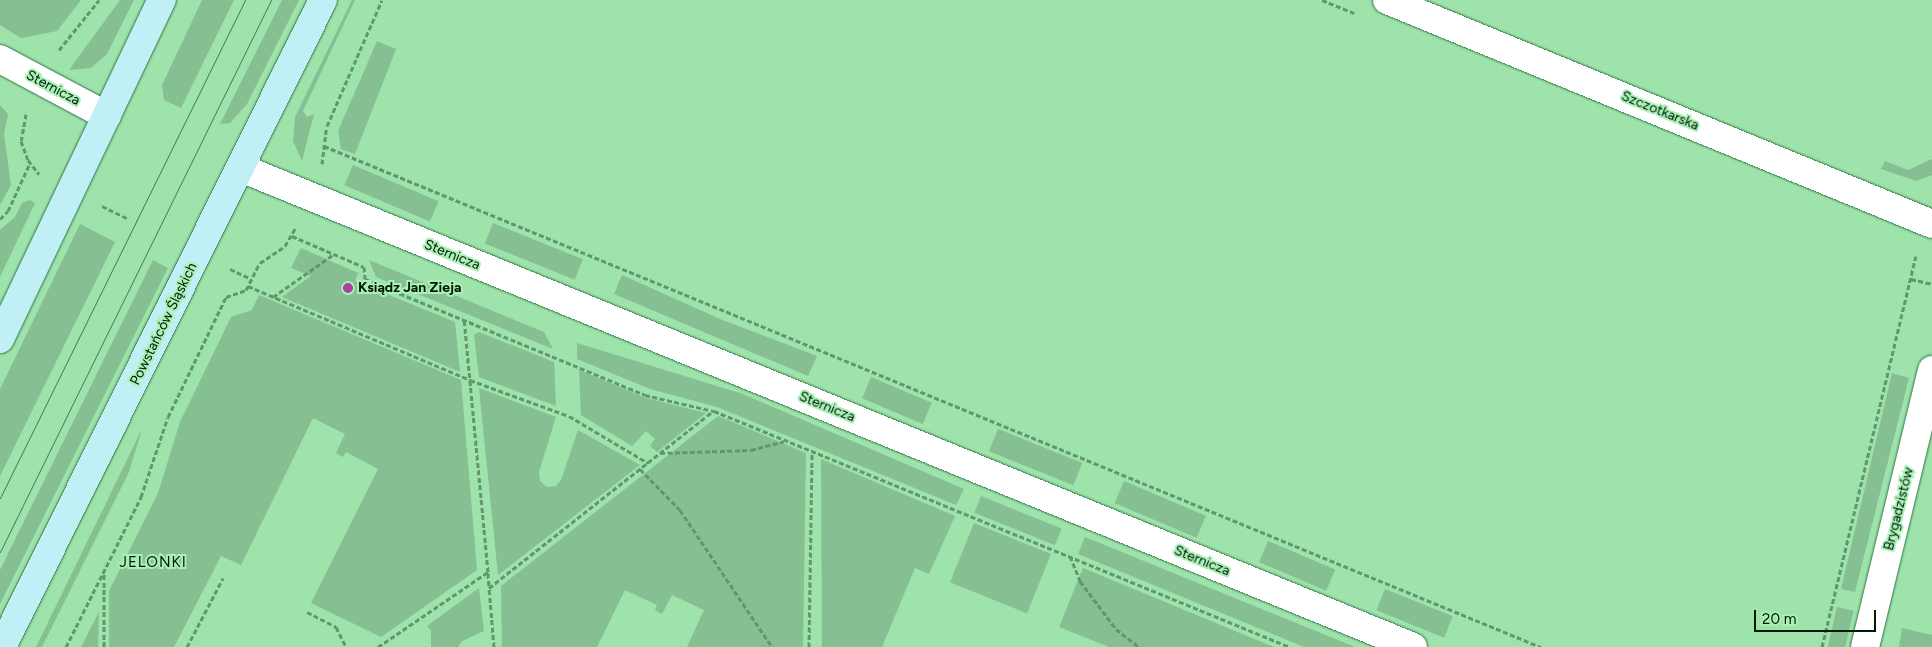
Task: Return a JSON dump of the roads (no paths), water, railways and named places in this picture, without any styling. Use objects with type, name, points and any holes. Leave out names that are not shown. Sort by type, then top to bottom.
[{"type":"main road","points":[[0,339],[162,0]]},
{"type":"main road","name":"Powstańców Śląskich","points":[[2,647],[323,0]]},
{"type":"street","name":"Szczotkarska","points":[[1387,0],[1932,224]]},
{"type":"street","name":"Sternicza","points":[[0,59],[106,116]]},
{"type":"street","name":"Sternicza","points":[[241,168],[1413,647]]},
{"type":"street","name":"Brygadzistów","points":[[1865,647],[1932,370]]},
{"type":"tram line","points":[[0,498],[245,0]]},
{"type":"tram line","points":[[0,552],[271,0]]},
{"type":"place","name":"Ksiądz Jan Zieja","points":[[348,288]]},
{"type":"district","name":"JELONKI","points":[[153,563]]}]
